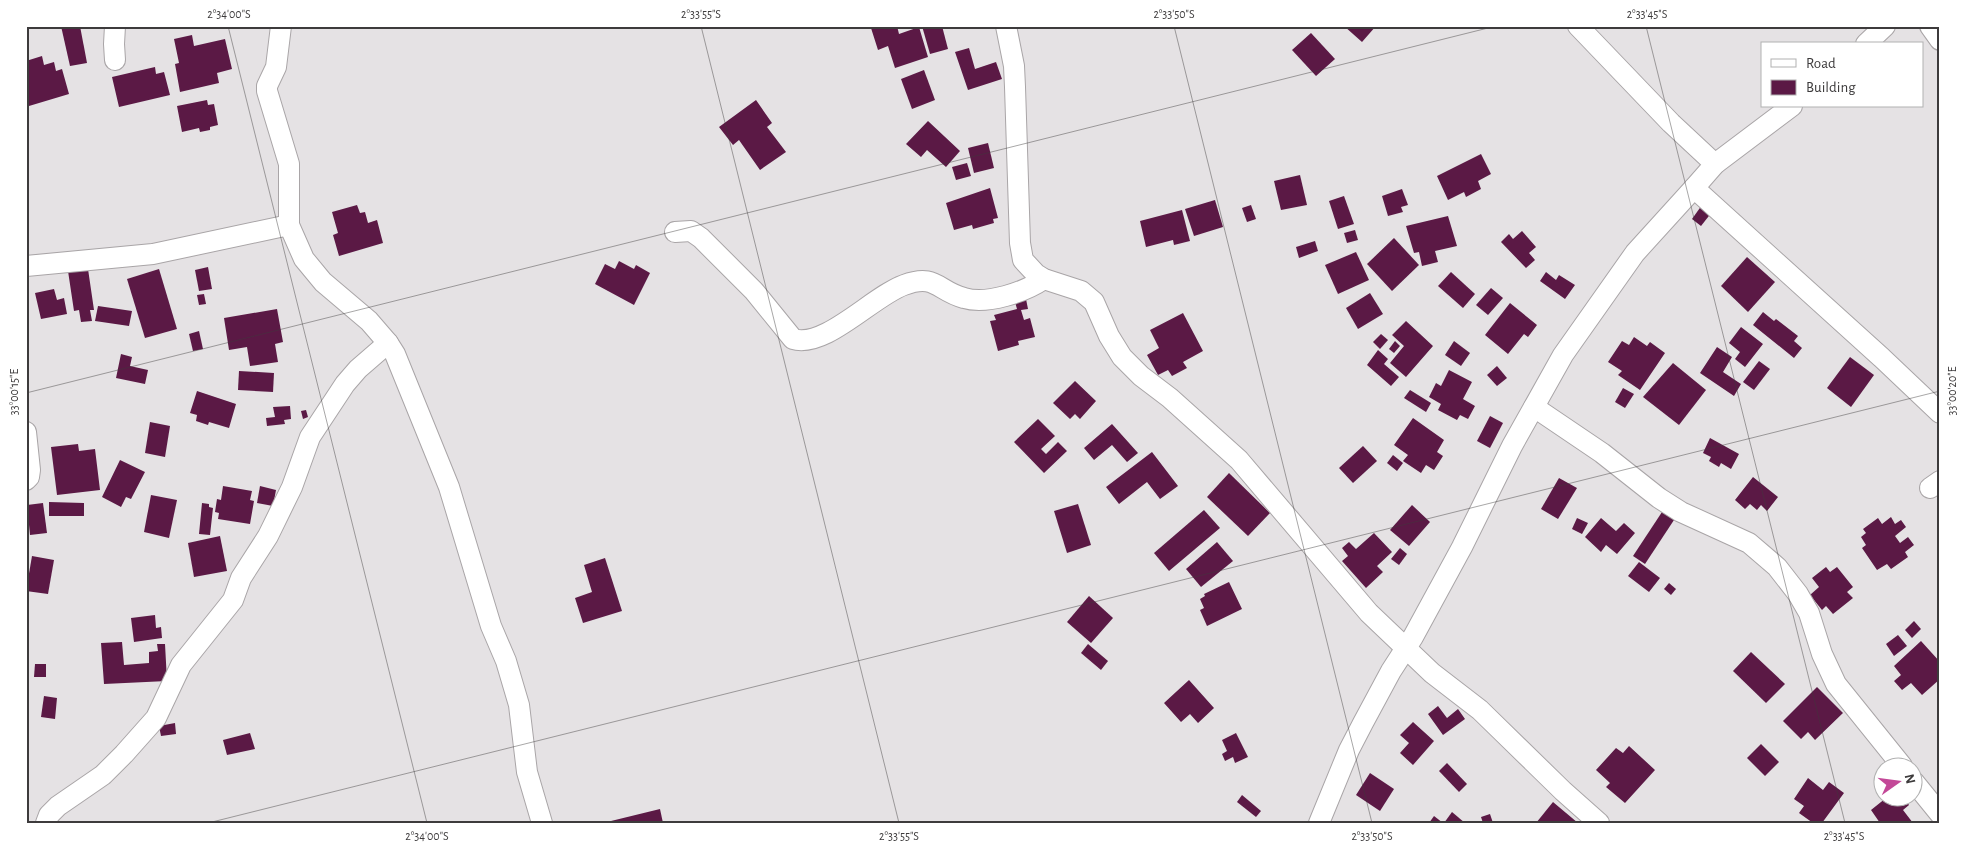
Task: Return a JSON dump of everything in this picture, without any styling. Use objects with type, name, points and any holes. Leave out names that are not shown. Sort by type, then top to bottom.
[{"type":"street","points":[[115,60],[116,26]]},
{"type":"street","points":[[281,26],[276,67],[267,86],[267,91],[289,164],[289,225],[304,259],[313,272],[369,321],[395,354],[437,455],[461,524],[491,626],[506,661],[518,705],[527,772],[542,823]]},
{"type":"street","points":[[1006,26],[1016,87],[1020,243],[1023,260],[1029,268],[1044,279],[1081,291],[1090,298],[1098,308],[1109,336],[1122,357],[1141,376],[1239,460],[1368,613],[1432,673],[1480,710],[1563,791],[1599,823]]},
{"type":"street","points":[[1578,26],[1671,123],[1715,164]]},
{"type":"street","points":[[1868,42],[1885,26]]},
{"type":"street","points":[[1930,26],[1940,40]]},
{"type":"street","points":[[1319,823],[1349,750],[1391,671],[1462,547],[1512,446],[1563,355],[1635,253],[1715,164],[1789,108]]},
{"type":"street","points":[[1694,188],[1940,413]]},
{"type":"street","points":[[26,266],[153,254],[289,225]]},
{"type":"street","points":[[675,232],[691,231],[701,238],[749,286],[793,339],[800,341],[832,331],[902,285],[925,280],[935,282],[962,298],[972,300],[991,299],[1023,290],[1044,279]]},
{"type":"street","points":[[46,823],[49,815],[58,806],[103,775],[156,718],[181,665],[233,600],[241,578],[268,536],[292,487],[310,437],[345,384],[358,369],[388,343]]},
{"type":"street","points":[[1534,407],[1602,453],[1659,498],[1681,512],[1749,543],[1776,567],[1798,594],[1809,613],[1822,654],[1836,684],[1894,756]]},
{"type":"street","points":[[26,432],[30,470],[29,477],[26,480]]},
{"type":"street","points":[[1924,794],[1940,814]]},
{"type":"building","points":[[61,26],[80,26],[87,63],[70,66]]},
{"type":"building","points":[[876,26],[897,26],[899,34],[919,27],[928,57],[895,68],[888,46],[878,50],[871,28]]},
{"type":"building","points":[[922,26],[942,26],[948,49],[930,54]]},
{"type":"building","points":[[1344,26],[1376,26],[1362,42]]},
{"type":"building","points":[[1311,33],[1335,59],[1316,76],[1292,50]]},
{"type":"building","points":[[192,35],[194,46],[225,39],[232,69],[217,73],[219,83],[180,92],[175,64],[179,63],[174,39]]},
{"type":"building","points":[[969,48],[975,69],[996,62],[1002,79],[968,90],[955,52]]},
{"type":"building","points":[[42,56],[44,65],[54,62],[56,71],[62,69],[69,94],[29,106],[26,98],[26,61]]},
{"type":"building","points":[[155,67],[156,74],[164,72],[170,95],[119,107],[112,77]]},
{"type":"building","points":[[924,70],[935,100],[912,109],[901,79]]},
{"type":"building","points":[[207,100],[208,105],[214,104],[218,125],[210,127],[210,130],[200,132],[199,128],[182,132],[177,106]]},
{"type":"building","points":[[756,100],[772,123],[767,127],[786,152],[760,170],[739,140],[733,145],[719,127]]},
{"type":"building","points":[[928,121],[960,151],[946,167],[927,150],[921,157],[906,144]]},
{"type":"building","points":[[988,143],[994,168],[974,173],[968,148]]},
{"type":"building","points":[[1481,154],[1491,174],[1478,181],[1481,189],[1466,197],[1464,192],[1448,200],[1437,176]]},
{"type":"building","points":[[967,163],[971,176],[956,180],[952,167]]},
{"type":"building","points":[[1300,175],[1307,205],[1281,210],[1274,181]]},
{"type":"building","points":[[990,188],[998,218],[993,219],[994,223],[973,229],[972,225],[954,230],[946,203]]},
{"type":"building","points":[[1402,189],[1408,205],[1401,207],[1403,212],[1388,216],[1382,196]]},
{"type":"building","points":[[1344,196],[1354,224],[1338,229],[1329,201]]},
{"type":"building","points":[[1215,200],[1223,227],[1194,236],[1185,209]]},
{"type":"building","points":[[357,205],[360,213],[365,212],[368,223],[377,220],[383,243],[339,256],[333,235],[338,233],[332,212]]},
{"type":"building","points":[[1251,205],[1256,219],[1247,222],[1242,208]]},
{"type":"building","points":[[1702,205],[1712,212],[1701,226],[1692,219]]},
{"type":"building","points":[[1182,210],[1190,241],[1174,245],[1173,240],[1146,247],[1140,221]]},
{"type":"building","points":[[1448,216],[1457,246],[1435,251],[1438,262],[1422,266],[1419,252],[1414,253],[1406,226]]},
{"type":"building","points":[[1355,230],[1358,240],[1347,243],[1344,233]]},
{"type":"building","points":[[1522,231],[1536,247],[1529,253],[1535,260],[1526,268],[1501,242],[1509,234],[1513,239]]},
{"type":"building","points":[[1394,238],[1419,265],[1392,291],[1367,264]]},
{"type":"building","points":[[1315,241],[1318,251],[1299,258],[1296,247]]},
{"type":"building","points":[[1356,252],[1369,280],[1338,294],[1325,265]]},
{"type":"building","points":[[1747,257],[1775,282],[1748,312],[1721,286]]},
{"type":"building","points":[[619,261],[634,269],[636,265],[650,273],[634,305],[595,284],[605,264],[615,269]]},
{"type":"building","points":[[208,267],[212,289],[199,291],[195,270]]},
{"type":"building","points":[[88,269],[94,310],[90,310],[92,321],[81,322],[79,310],[74,311],[68,271]]},
{"type":"building","points":[[159,269],[177,329],[145,338],[127,279]]},
{"type":"building","points":[[1451,272],[1475,294],[1463,308],[1438,286]]},
{"type":"building","points":[[1546,272],[1556,280],[1559,275],[1575,285],[1565,299],[1540,281]]},
{"type":"building","points":[[1491,288],[1503,298],[1488,315],[1476,305]]},
{"type":"building","points":[[54,289],[57,300],[64,298],[67,314],[41,319],[35,293]]},
{"type":"building","points":[[1370,293],[1383,314],[1358,329],[1346,308]]},
{"type":"building","points":[[204,294],[206,304],[199,305],[197,295]]},
{"type":"building","points":[[1026,299],[1028,309],[1021,310],[1024,320],[1030,318],[1035,337],[1018,341],[1019,345],[998,351],[990,321],[996,320],[994,315],[1017,309],[1015,302]]},
{"type":"building","points":[[1510,303],[1537,325],[1528,337],[1524,334],[1508,354],[1485,335]]},
{"type":"building","points":[[98,306],[132,311],[129,326],[95,321]]},
{"type":"building","points":[[277,309],[283,342],[275,344],[278,362],[250,366],[247,347],[229,350],[224,318]]},
{"type":"building","points":[[1763,312],[1774,321],[1776,319],[1798,336],[1794,341],[1802,348],[1794,358],[1753,325]]},
{"type":"building","points":[[1183,313],[1203,351],[1183,362],[1187,368],[1172,376],[1168,370],[1158,375],[1147,355],[1159,348],[1150,330]]},
{"type":"building","points":[[1406,321],[1433,346],[1406,377],[1390,363],[1404,346],[1392,335]]},
{"type":"building","points":[[1741,327],[1763,344],[1745,367],[1735,359],[1740,352],[1729,343]]},
{"type":"building","points":[[199,331],[203,349],[193,351],[189,334]]},
{"type":"building","points":[[1381,334],[1388,340],[1380,349],[1373,342]]},
{"type":"building","points":[[1634,337],[1647,346],[1650,342],[1665,353],[1640,390],[1618,375],[1622,371],[1608,362],[1622,341],[1629,345]]},
{"type":"building","points":[[1395,341],[1400,346],[1394,353],[1389,349]]},
{"type":"building","points":[[1454,341],[1470,353],[1461,366],[1445,355]]},
{"type":"building","points":[[1717,347],[1732,357],[1723,372],[1741,384],[1734,396],[1700,373]]},
{"type":"building","points":[[1378,350],[1388,359],[1384,364],[1399,377],[1391,386],[1367,365]]},
{"type":"building","points":[[121,354],[132,357],[130,366],[148,370],[145,384],[116,378]]},
{"type":"building","points":[[1850,357],[1874,375],[1851,407],[1827,388]]},
{"type":"building","points":[[1759,361],[1770,369],[1754,390],[1743,382]]},
{"type":"building","points":[[1673,363],[1706,390],[1679,425],[1643,397]]},
{"type":"building","points":[[1497,366],[1507,378],[1497,386],[1487,375]]},
{"type":"building","points":[[1449,370],[1472,382],[1463,399],[1475,406],[1468,419],[1460,415],[1457,420],[1438,410],[1441,404],[1429,397],[1436,383],[1441,386]]},
{"type":"building","points":[[239,371],[274,373],[273,392],[238,390]]},
{"type":"building","points":[[1075,381],[1096,401],[1080,419],[1075,414],[1070,419],[1053,403]]},
{"type":"building","points":[[1623,388],[1634,394],[1625,408],[1615,402]]},
{"type":"building","points":[[1410,390],[1431,403],[1426,412],[1404,398]]},
{"type":"building","points":[[197,391],[236,404],[229,428],[209,422],[208,425],[196,421],[197,415],[190,413]]},
{"type":"building","points":[[290,406],[291,419],[284,420],[285,424],[267,426],[266,418],[275,417],[273,407]]},
{"type":"building","points":[[306,410],[308,417],[303,419],[301,411]]},
{"type":"building","points":[[1490,416],[1503,423],[1490,448],[1477,441]]},
{"type":"building","points":[[1413,418],[1444,440],[1437,452],[1443,456],[1434,470],[1426,465],[1421,473],[1403,461],[1408,455],[1394,445]]},
{"type":"building","points":[[1038,419],[1055,436],[1041,449],[1046,454],[1058,442],[1067,451],[1044,473],[1014,442]]},
{"type":"building","points":[[150,422],[170,426],[165,457],[145,453]]},
{"type":"building","points":[[1112,424],[1138,453],[1127,462],[1112,445],[1094,460],[1084,448]]},
{"type":"building","points":[[1710,438],[1739,454],[1731,469],[1721,463],[1719,467],[1709,461],[1711,457],[1703,453]]},
{"type":"building","points":[[78,444],[79,451],[95,449],[100,490],[57,495],[51,447]]},
{"type":"building","points":[[1363,446],[1377,461],[1353,483],[1339,468]]},
{"type":"building","points":[[1152,452],[1178,486],[1160,499],[1147,482],[1119,504],[1106,487]]},
{"type":"building","points":[[1393,455],[1403,463],[1397,471],[1387,463]]},
{"type":"building","points":[[120,460],[145,472],[131,499],[126,497],[121,507],[102,497]]},
{"type":"building","points":[[1229,473],[1270,513],[1248,536],[1207,497]]},
{"type":"building","points":[[1753,477],[1778,497],[1767,511],[1761,505],[1757,510],[1750,504],[1745,509],[1735,500]]},
{"type":"building","points":[[1559,478],[1577,488],[1558,519],[1541,509]]},
{"type":"building","points":[[223,486],[252,491],[250,500],[254,501],[250,524],[218,519],[219,513],[215,512],[217,499],[221,500]]},
{"type":"building","points":[[260,486],[276,490],[273,506],[257,503]]},
{"type":"building","points":[[151,495],[177,500],[169,538],[144,532]]},
{"type":"building","points":[[49,502],[84,503],[84,516],[49,516]]},
{"type":"building","points":[[43,503],[47,533],[30,535],[27,505]]},
{"type":"building","points":[[202,503],[209,504],[209,507],[213,508],[210,535],[199,534]]},
{"type":"building","points":[[1078,504],[1091,545],[1067,553],[1054,511]]},
{"type":"building","points":[[1412,505],[1430,522],[1409,546],[1390,530]]},
{"type":"building","points":[[1204,510],[1220,528],[1169,571],[1154,553]]},
{"type":"building","points":[[1662,512],[1674,520],[1645,564],[1633,556]]},
{"type":"building","points":[[1891,517],[1895,524],[1901,520],[1906,527],[1895,536],[1900,543],[1908,537],[1914,545],[1905,552],[1908,557],[1891,569],[1887,564],[1877,570],[1862,548],[1866,545],[1861,537],[1866,533],[1863,529],[1878,518],[1882,524]]},
{"type":"building","points":[[1577,518],[1588,523],[1582,534],[1572,529]]},
{"type":"building","points":[[1601,518],[1616,531],[1624,523],[1635,533],[1617,554],[1606,545],[1601,552],[1585,537]]},
{"type":"building","points":[[1374,533],[1392,552],[1377,566],[1383,572],[1366,588],[1342,561],[1348,556],[1342,548],[1349,542],[1356,549]]},
{"type":"building","points":[[220,536],[227,571],[194,577],[188,543]]},
{"type":"building","points":[[1217,542],[1233,561],[1201,587],[1186,569]]},
{"type":"building","points":[[1400,548],[1407,554],[1399,565],[1391,559]]},
{"type":"building","points":[[32,556],[54,560],[48,594],[26,591]]},
{"type":"building","points":[[605,558],[622,611],[583,623],[575,598],[592,592],[584,565]]},
{"type":"building","points":[[1639,562],[1660,578],[1649,592],[1628,576]]},
{"type":"building","points":[[1826,567],[1830,572],[1837,567],[1853,587],[1847,592],[1853,598],[1833,614],[1826,606],[1822,610],[1810,595],[1819,587],[1812,578]]},
{"type":"building","points":[[1229,582],[1242,609],[1207,626],[1200,610],[1204,608],[1200,599],[1205,596],[1204,594]]},
{"type":"building","points":[[1669,583],[1676,589],[1671,595],[1664,589]]},
{"type":"building","points":[[1089,596],[1113,618],[1091,643],[1067,622]]},
{"type":"building","points":[[155,615],[156,628],[161,627],[162,638],[134,642],[131,618]]},
{"type":"building","points":[[1914,621],[1921,629],[1912,638],[1905,630]]},
{"type":"building","points":[[1898,635],[1907,646],[1894,656],[1886,644]]},
{"type":"building","points":[[1921,641],[1940,662],[1940,679],[1922,695],[1911,683],[1902,690],[1894,681],[1901,675],[1894,666]]},
{"type":"building","points":[[122,642],[124,665],[149,663],[149,652],[158,651],[157,644],[165,644],[167,681],[104,684],[101,643]]},
{"type":"building","points":[[1088,644],[1108,661],[1101,670],[1081,653]]},
{"type":"building","points":[[1751,652],[1785,684],[1766,703],[1733,671]]},
{"type":"building","points":[[35,664],[46,664],[46,677],[34,677]]},
{"type":"building","points":[[1189,680],[1214,708],[1198,723],[1190,714],[1181,722],[1164,703]]},
{"type":"building","points":[[1817,687],[1843,713],[1815,740],[1808,732],[1801,739],[1783,721]]},
{"type":"building","points":[[44,696],[57,698],[55,719],[41,717]]},
{"type":"building","points":[[1438,706],[1447,718],[1458,709],[1465,719],[1443,735],[1428,714]]},
{"type":"building","points":[[1413,722],[1434,741],[1413,765],[1400,753],[1409,743],[1400,735]]},
{"type":"building","points":[[175,723],[176,734],[161,736],[159,726]]},
{"type":"building","points":[[250,733],[255,749],[227,755],[223,740]]},
{"type":"building","points":[[1236,733],[1248,757],[1235,763],[1233,757],[1225,761],[1222,754],[1227,751],[1222,740]]},
{"type":"building","points":[[1761,744],[1779,762],[1765,776],[1747,758]]},
{"type":"building","points":[[1629,746],[1655,770],[1625,803],[1606,787],[1610,783],[1596,770],[1616,748],[1623,753]]},
{"type":"building","points":[[1447,763],[1467,784],[1459,792],[1439,771]]},
{"type":"building","points":[[1370,773],[1394,789],[1380,811],[1356,795]]},
{"type":"building","points":[[1808,778],[1823,790],[1829,782],[1844,793],[1822,823],[1813,823],[1799,813],[1804,806],[1794,799]]},
{"type":"building","points":[[1242,795],[1261,811],[1256,817],[1237,802]]},
{"type":"building","points":[[1553,802],[1578,823],[1536,823]]},
{"type":"building","points":[[1876,806],[1908,806],[1903,810],[1913,823],[1880,823],[1871,810]]},
{"type":"building","points":[[660,809],[663,823],[611,823],[611,821]]},
{"type":"building","points":[[1452,812],[1465,823],[1444,823]]},
{"type":"building","points":[[1490,814],[1493,823],[1483,823],[1481,817]]},
{"type":"building","points":[[1434,816],[1443,823],[1429,823]]}]
